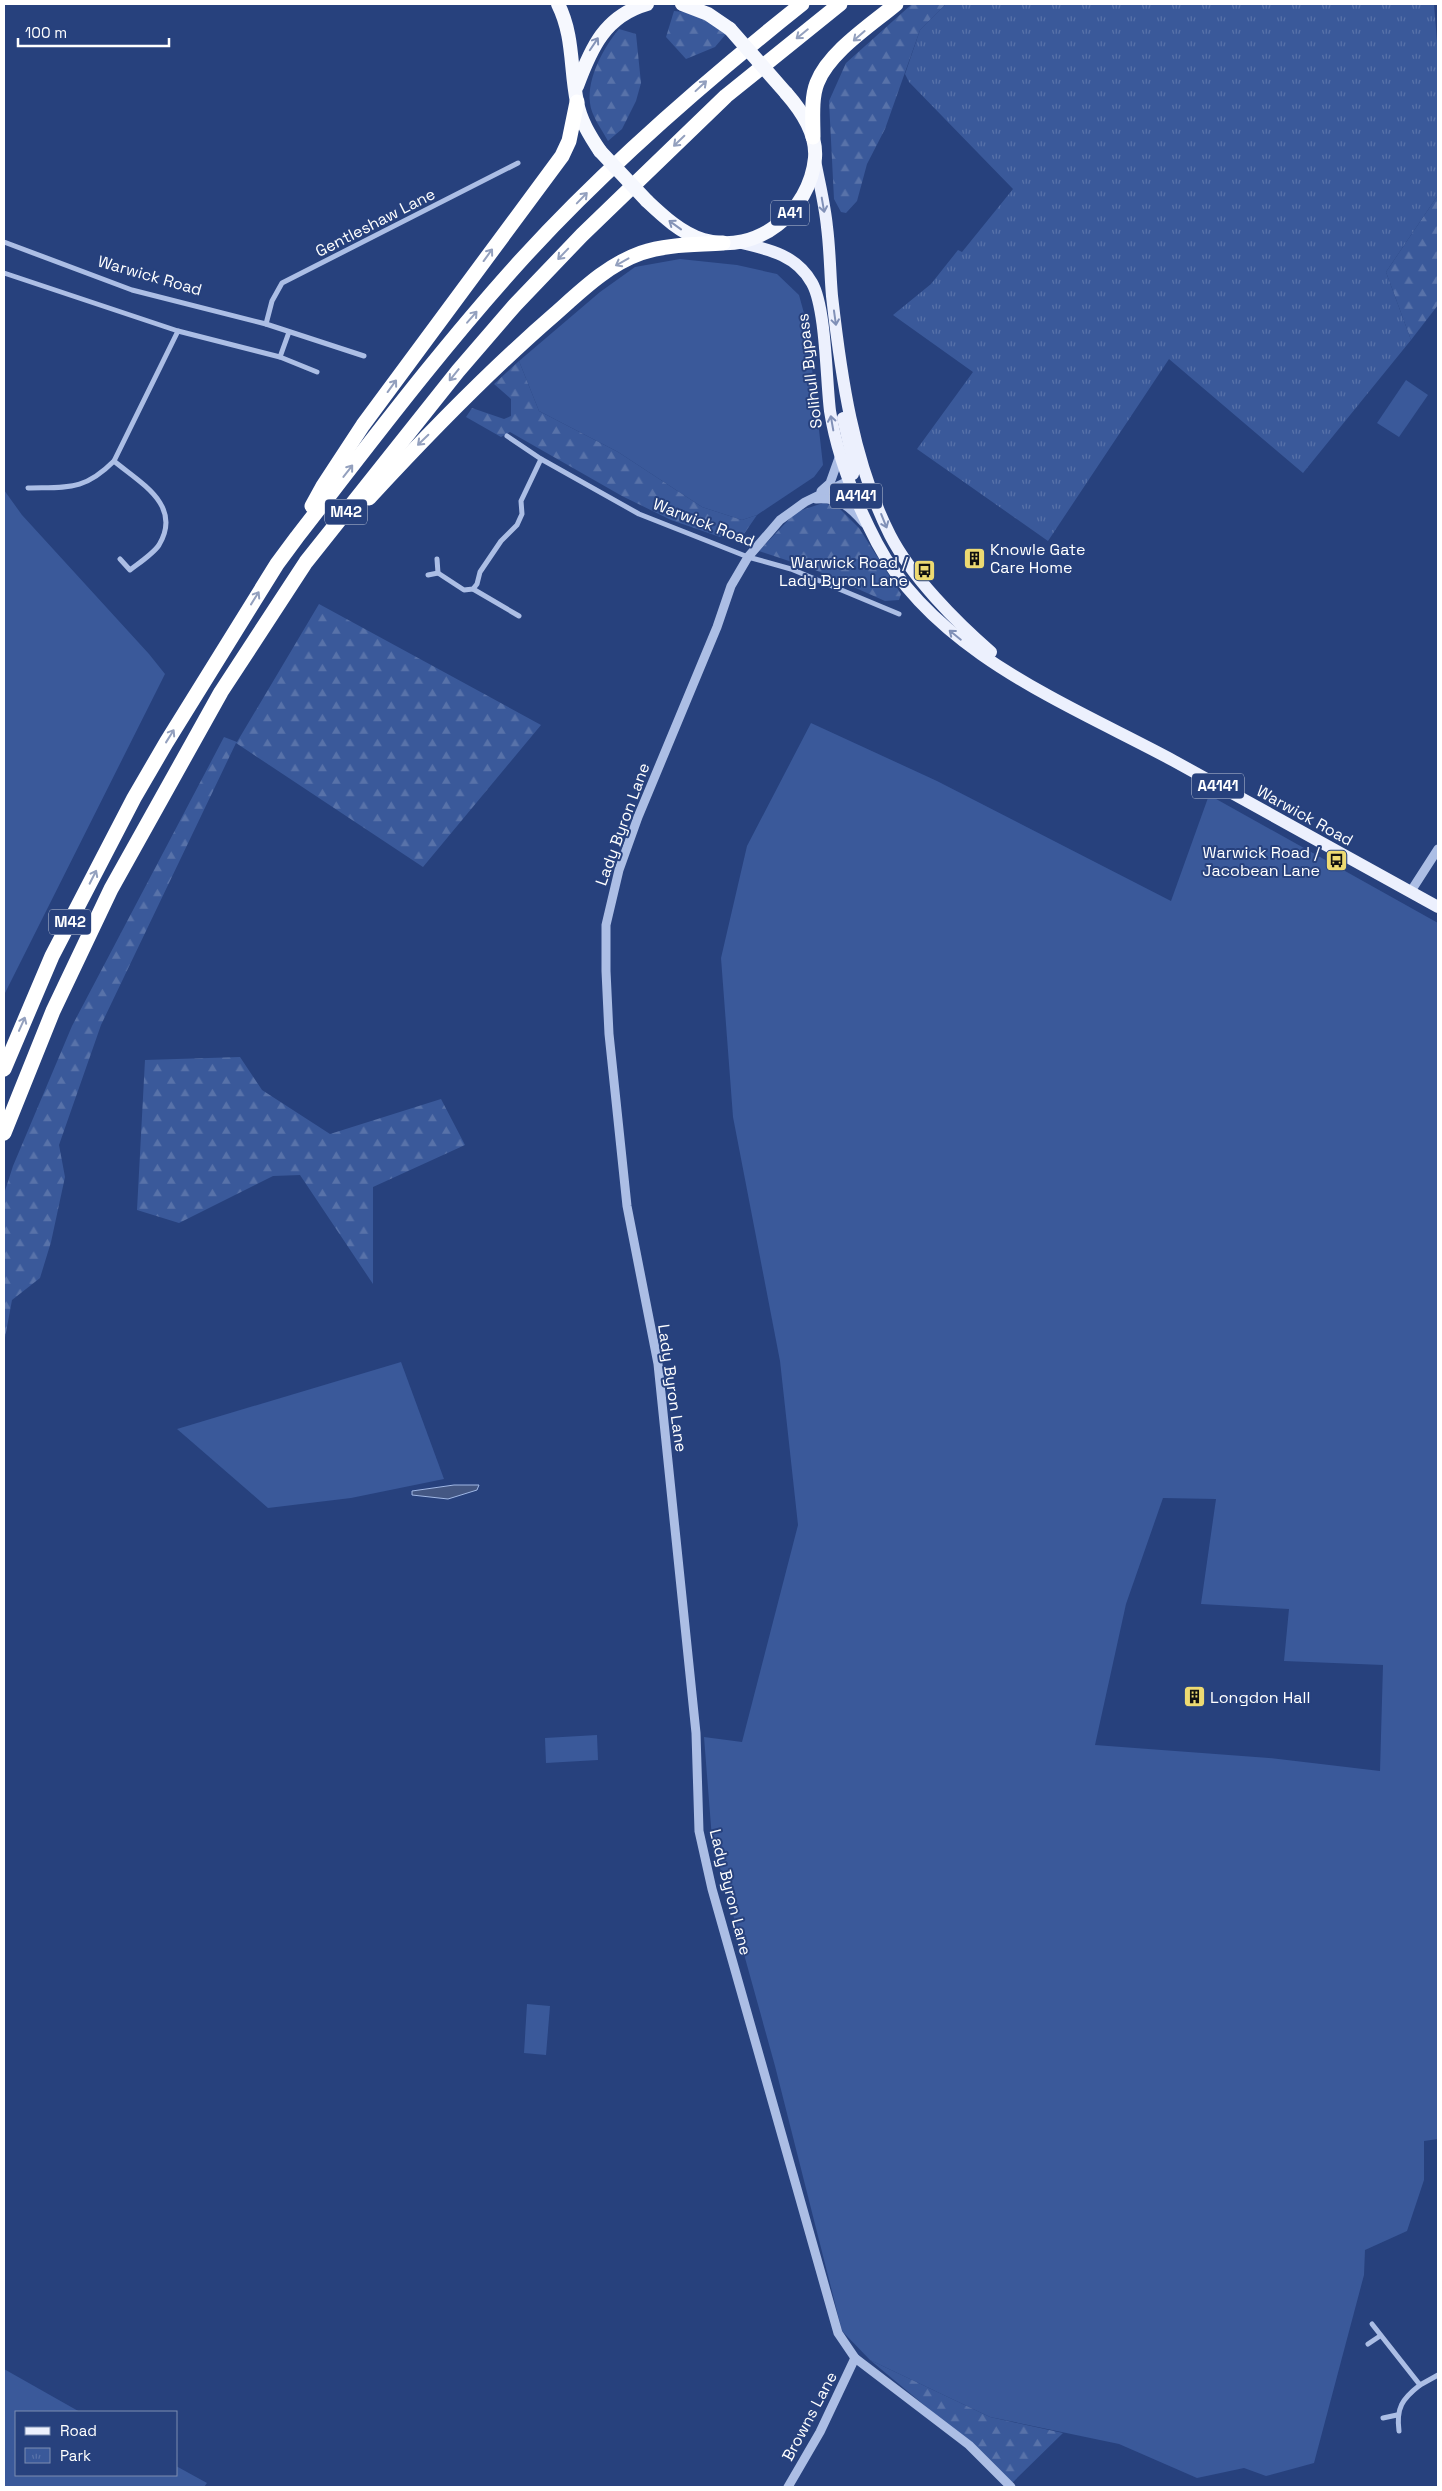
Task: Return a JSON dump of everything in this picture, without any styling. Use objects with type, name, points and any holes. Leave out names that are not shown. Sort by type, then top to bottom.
[{"type":"highway","points":[[558,4],[568,29],[576,96],[586,130],[600,151],[647,201],[676,226],[692,236],[730,243]]},
{"type":"highway","points":[[297,537],[323,486],[363,425],[562,156],[569,141],[576,96],[589,52],[601,35],[630,10],[647,4]]},
{"type":"highway","name":"A41","points":[[682,4],[708,14],[730,29],[786,93],[802,114],[812,136],[815,158],[808,184],[801,198],[782,222],[765,234],[730,243]]},
{"type":"highway","name":"M42","points":[[4,1069],[52,956],[138,792],[271,573],[297,537],[440,354],[524,258],[596,184],[713,75],[802,4]]},
{"type":"highway","name":"M42","points":[[4,1133],[53,1011],[111,889],[244,654],[306,562],[458,371],[515,305],[582,235],[726,96],[840,4]]},
{"type":"highway","points":[[812,136],[815,89],[827,66],[840,52],[896,4]]},
{"type":"highway","points":[[244,654],[355,512],[416,446],[525,341],[580,292],[601,275],[641,253],[668,247],[730,243]]},
{"type":"main road","name":"Solihull Bypass","points":[[815,158],[827,226],[832,296],[842,364]]},
{"type":"main road","name":"Solihull Bypass","points":[[730,243],[773,250],[787,256],[812,283],[820,306],[830,412],[850,480],[870,530],[892,566],[930,613],[956,636],[1024,681]]},
{"type":"main road","name":"A4141","points":[[842,364],[865,474],[890,536],[919,576],[962,626],[1024,681]]},
{"type":"main road","points":[[842,364],[839,390],[847,443],[854,466],[854,473],[850,480]]},
{"type":"main road","name":"Warwick Road","points":[[1024,681],[1438,907]]},
{"type":"street","name":"Gentleshaw Lane","points":[[266,324],[272,301],[282,284],[518,163]]},
{"type":"street","name":"Warwick Road","points":[[4,242],[132,290],[266,324],[364,356]]},
{"type":"street","points":[[4,272],[178,331],[280,357],[317,372]]},
{"type":"street","points":[[28,488],[74,486],[86,483],[101,474],[114,461],[178,331]]},
{"type":"street","points":[[280,357],[289,332]]},
{"type":"street","name":"Warwick Road","points":[[507,436],[541,459],[639,514],[748,557],[791,569],[899,614]]},
{"type":"street","points":[[811,499],[830,482],[841,453]]},
{"type":"street","points":[[473,589],[478,584],[480,572],[501,541],[517,525],[522,514],[521,501],[541,459]]},
{"type":"street","points":[[114,461],[156,496],[165,510],[166,529],[158,546],[130,570],[120,559]]},
{"type":"street","name":"Lady Byron Lane","points":[[850,480],[811,499],[780,520],[748,557],[731,586],[717,627],[651,786],[619,870],[606,925],[606,971],[610,1034],[627,1206],[658,1364],[696,1733],[699,1831],[712,1889],[838,2333],[855,2358],[969,2445],[1011,2487]]},
{"type":"street","points":[[811,499],[837,499],[849,506],[870,530]]},
{"type":"street","points":[[437,558],[438,574]]},
{"type":"street","points":[[428,575],[438,574],[464,590],[473,589],[519,616]]},
{"type":"street","points":[[1411,892],[1438,848]]},
{"type":"street","points":[[1372,2324],[1420,2385]]},
{"type":"street","points":[[1368,2344],[1380,2336]]},
{"type":"street","name":"Browns Lane","points":[[788,2487],[824,2424],[855,2358]]},
{"type":"street","points":[[1399,2431],[1397,2415],[1407,2395],[1420,2385],[1438,2376]]},
{"type":"street","points":[[1383,2418],[1397,2415]]},
{"type":"green space","points":[[912,4],[946,4],[920,30],[885,129],[867,164],[857,201],[846,213],[841,212],[834,199],[829,101],[846,63]]},
{"type":"green space","points":[[946,4],[1434,4],[1438,55],[1438,195],[1386,272],[1411,340],[1303,473],[1169,359],[1048,541],[917,449],[973,372],[893,315],[931,284],[958,250],[962,252],[1013,189],[909,82],[905,74],[920,30]]},
{"type":"green space","points":[[674,11],[695,13],[726,34],[715,47],[686,59],[666,37]]},
{"type":"green space","points":[[619,29],[636,34],[641,83],[636,101],[622,129],[608,141],[592,112],[590,93],[594,73],[602,53]]},
{"type":"green space","points":[[1438,195],[1438,305],[1411,340],[1386,272]]},
{"type":"green space","points":[[680,259],[737,265],[777,274],[799,295],[807,324],[823,465],[814,477],[757,515],[742,520],[702,507],[618,452],[539,411],[519,361],[600,292],[635,267]]},
{"type":"green space","points":[[519,361],[539,411],[618,452],[702,507],[742,520],[757,515],[744,534],[720,537],[671,520],[622,496],[510,432],[501,437],[466,417],[472,408],[504,419],[511,416],[511,399],[494,384]]},
{"type":"green space","points":[[1406,380],[1428,395],[1399,437],[1377,423]]},
{"type":"green space","points":[[4,490],[22,515],[165,674],[4,995]]},
{"type":"green space","points":[[823,503],[838,507],[859,528],[901,594],[899,600],[885,601],[813,569],[759,551],[796,512]]},
{"type":"green space","points":[[319,604],[541,725],[423,867],[236,743],[101,1025],[59,1145],[65,1177],[51,1242],[40,1278],[12,1300],[4,1343],[4,1194],[13,1166],[72,1026],[224,737],[237,742]]},
{"type":"green space","points":[[811,723],[937,781],[1171,901],[1209,795],[1438,923],[1438,2139],[1424,2141],[1424,2180],[1407,2231],[1365,2250],[1364,2275],[1314,2463],[1266,2476],[1244,2468],[1197,2478],[1119,2444],[990,2417],[870,2360],[842,2331],[775,2066],[712,1839],[704,1737],[742,1742],[798,1525],[780,1361],[733,1117],[721,958],[747,846]],"holes":[[[1163,1498],[1216,1499],[1201,1604],[1289,1609],[1284,1661],[1383,1665],[1380,1771],[1269,1758],[1095,1745],[1126,1604]]]},
{"type":"green space","points":[[240,1057],[262,1090],[330,1134],[441,1099],[465,1145],[373,1187],[373,1284],[300,1175],[273,1176],[179,1223],[137,1210],[145,1060]]},
{"type":"green space","points":[[401,1362],[444,1479],[351,1498],[268,1508],[177,1429]]},
{"type":"green space","points":[[597,1735],[598,1760],[546,1763],[545,1738]]},
{"type":"green space","points":[[527,2004],[550,2006],[546,2055],[524,2053]]},
{"type":"green space","points":[[870,2360],[990,2417],[1063,2433],[1011,2484],[983,2454]]},
{"type":"green space","points":[[4,2369],[78,2411],[15,2411],[15,2476],[178,2476],[178,2467],[207,2483],[204,2487],[4,2487]]},
{"type":"shaded area","points":[[454,1485],[479,1485],[477,1490],[448,1499],[412,1495],[412,1491]]},
{"type":"place","name":"Knowle Gate Care Home","points":[[974,558]]},
{"type":"place","name":"Warwick Road / Lady Byron Lane","points":[[924,571]]},
{"type":"place","name":"Warwick Road / Jacobean Lane","points":[[1336,861]]},
{"type":"place","name":"Longdon Hall","points":[[1194,1697]]}]
